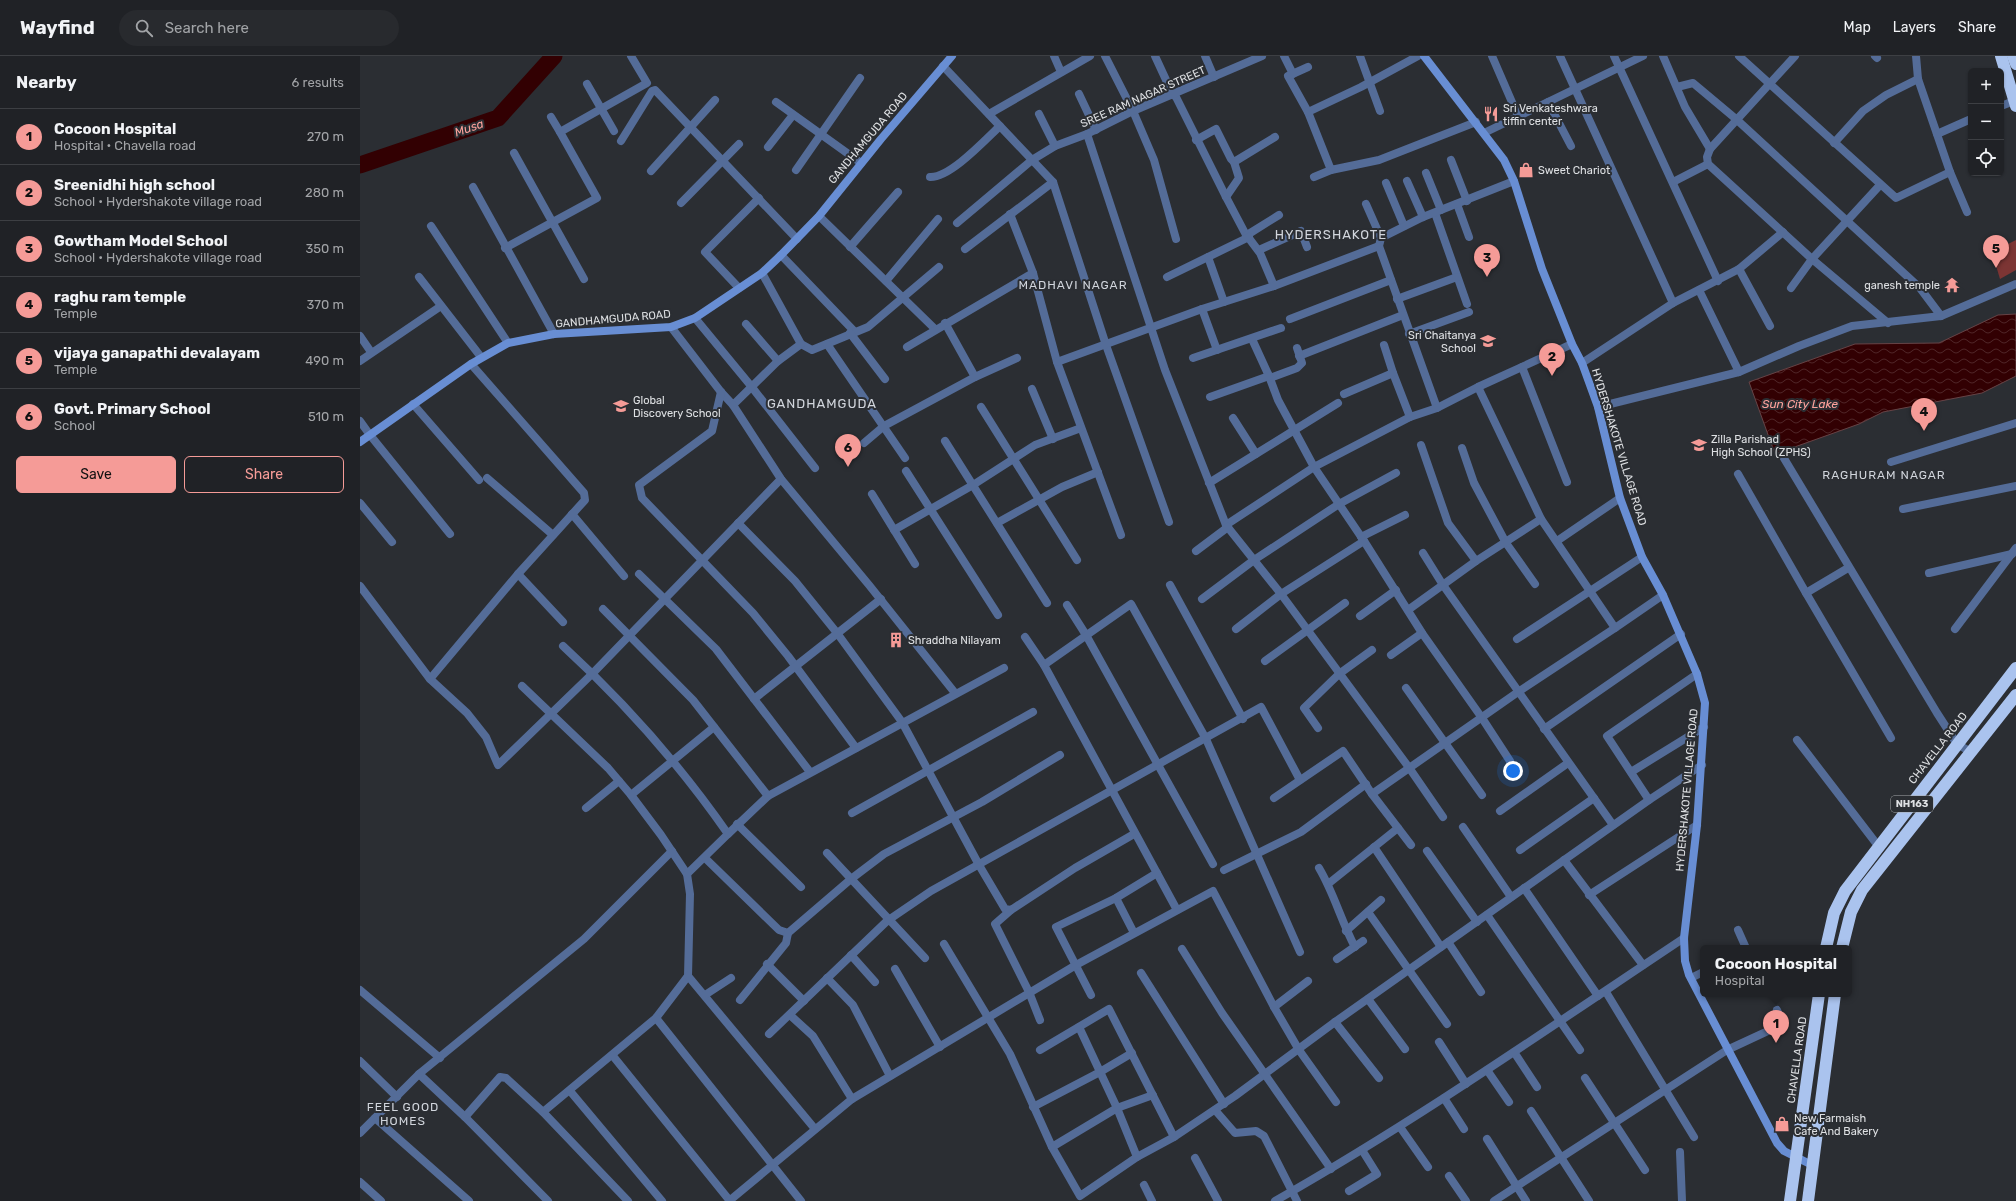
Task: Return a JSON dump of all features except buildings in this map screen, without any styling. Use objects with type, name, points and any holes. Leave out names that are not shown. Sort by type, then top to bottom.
[{"type":"highway","points":[[2000,56],[2015,103]]},
{"type":"highway","points":[[2013,56],[2016,64]]},
{"type":"highway","name":"CHAVELLA ROAD","points":[[1827,945],[1834,913],[1845,891],[2016,668]]},
{"type":"highway","name":"NH163","points":[[1843,945],[1850,912],[1862,890],[2016,695]]},
{"type":"highway","name":"CHAVELLA ROAD","points":[[1790,1201],[1819,997]]},
{"type":"highway","points":[[1808,1201],[1835,997]]},
{"type":"street","points":[[560,132],[647,83],[631,56]]},
{"type":"street","name":"GANDHAMGUDA ROAD","points":[[360,442],[471,364],[508,343],[554,334],[671,327],[695,318],[762,273],[797,239],[819,216],[952,56]]},
{"type":"street","points":[[1054,56],[1061,72]]},
{"type":"street","points":[[989,114],[1090,56]]},
{"type":"street","points":[[1105,56],[1133,111],[1154,160],[1176,239]]},
{"type":"street","points":[[1155,56],[1226,197],[1248,236],[1259,250],[1274,286]]},
{"type":"street","points":[[1205,56],[1214,77]]},
{"type":"street","points":[[1284,56],[1293,74]]},
{"type":"street","points":[[1360,56],[1380,111]]},
{"type":"street","points":[[1308,112],[1418,56]]},
{"type":"street","name":"HYDERSHAKOTE VILLAGE ROAD","points":[[1424,56],[1504,160],[1514,181],[1542,269],[1572,344],[1582,363],[1598,407],[1620,498],[1642,557],[1663,595],[1697,674],[1705,703],[1704,726],[1697,825],[1684,938],[1685,961],[1691,978],[1700,996]]},
{"type":"street","points":[[1492,56],[1518,116]]},
{"type":"street","points":[[1560,56],[1673,303]]},
{"type":"street","points":[[1614,56],[1718,281]]},
{"type":"street","points":[[1484,133],[1643,56]]},
{"type":"street","points":[[1663,56],[1686,108],[1710,149]]},
{"type":"street","points":[[1739,56],[1896,198],[1950,172]]},
{"type":"street","points":[[1795,56],[1710,149],[1707,157],[1708,164],[1812,260],[1888,323]]},
{"type":"street","points":[[1916,56],[1918,79],[1950,172],[1967,212]]},
{"type":"street","name":"SREE RAM NAGAR STREET","points":[[957,222],[1033,159],[1056,146],[1096,130],[1133,111],[1174,95],[1256,57]]},
{"type":"street","points":[[943,66],[1033,159],[1052,182],[1106,345],[1169,522]]},
{"type":"street","points":[[1308,67],[1288,76],[1308,112],[1331,170]]},
{"type":"street","points":[[796,170],[860,78]]},
{"type":"street","points":[[1834,143],[1863,111],[1886,95],[1918,79]]},
{"type":"street","points":[[1677,87],[1693,83],[1736,119],[1920,288],[1941,316]]},
{"type":"street","points":[[587,84],[614,131]]},
{"type":"street","points":[[621,141],[652,91],[655,90],[797,239]]},
{"type":"street","points":[[1079,94],[1096,130]]},
{"type":"street","points":[[651,171],[715,100]]},
{"type":"street","points":[[776,102],[820,136],[861,164]]},
{"type":"street","points":[[1548,102],[1571,146]]},
{"type":"street","points":[[2004,105],[2015,103]]},
{"type":"street","points":[[1040,114],[1056,146]]},
{"type":"street","points":[[768,147],[793,115]]},
{"type":"street","points":[[505,248],[597,198],[551,117]]},
{"type":"street","points":[[1937,134],[1968,120]]},
{"type":"street","points":[[1314,177],[1331,170],[1379,160],[1476,122]]},
{"type":"street","points":[[930,177],[936,178],[955,166],[1000,126]]},
{"type":"street","points":[[1196,140],[1216,129],[1234,162],[1239,178],[1226,197]]},
{"type":"street","points":[[1087,134],[1165,370],[1227,526],[1308,630],[1410,769],[1443,817]]},
{"type":"street","points":[[1234,162],[1275,137]]},
{"type":"street","points":[[681,203],[739,144]]},
{"type":"street","points":[[514,153],[584,279]]},
{"type":"street","points":[[1451,160],[1467,201]]},
{"type":"street","points":[[1673,182],[1708,164]]},
{"type":"street","points":[[1410,334],[1468,308],[1457,277],[1426,173]]},
{"type":"street","points":[[1407,181],[1423,217]]},
{"type":"street","points":[[1057,362],[1202,309],[1274,286],[1380,242],[1404,226],[1423,217],[1467,201],[1514,181]]},
{"type":"street","points":[[965,249],[1052,182]]},
{"type":"street","points":[[1386,183],[1404,226]]},
{"type":"street","points":[[1791,288],[1812,260],[1880,185]]},
{"type":"street","points":[[473,187],[505,248],[554,334]]},
{"type":"street","points":[[850,247],[898,192]]},
{"type":"street","points":[[739,288],[705,252],[759,198]]},
{"type":"street","points":[[1366,204],[1380,242],[1403,315],[1437,408]]},
{"type":"street","points":[[1457,204],[1469,237]]},
{"type":"street","points":[[1010,214],[1033,273],[1057,362],[1121,535]]},
{"type":"street","points":[[1167,277],[1248,236],[1280,215]]},
{"type":"street","points":[[819,216],[935,329]]},
{"type":"street","points":[[886,281],[938,219]]},
{"type":"street","points":[[431,226],[508,343]]},
{"type":"street","points":[[1259,250],[1301,231],[1307,247]]},
{"type":"street","points":[[1582,363],[1673,303],[1739,269],[1783,232]]},
{"type":"street","points":[[781,255],[852,332],[885,379]]},
{"type":"street","points":[[1208,257],[1224,302]]},
{"type":"street","points":[[762,273],[801,344],[812,350],[852,332],[868,327],[939,267]]},
{"type":"street","points":[[1739,269],[1770,326]]},
{"type":"street","points":[[907,347],[945,323],[1033,273]]},
{"type":"street","points":[[419,277],[481,358]]},
{"type":"street","points":[[1398,298],[1457,277]]},
{"type":"street","points":[[1290,319],[1391,280]]},
{"type":"street","points":[[1598,407],[1739,372],[1799,346],[1852,326],[1941,316],[2016,284]]},
{"type":"street","points":[[1699,290],[1739,372]]},
{"type":"street","points":[[360,361],[371,352],[441,306]]},
{"type":"street","points":[[1202,309],[1217,350]]},
{"type":"street","points":[[1210,397],[1297,368],[1302,363],[1298,352],[1403,315]]},
{"type":"street","points":[[695,318],[752,386],[815,468]]},
{"type":"street","points":[[945,323],[975,377]]},
{"type":"street","points":[[746,324],[778,362]]},
{"type":"street","points":[[671,327],[721,392],[733,405],[781,479],[881,599],[955,693]]},
{"type":"street","points":[[1193,358],[1281,328]]},
{"type":"street","points":[[360,336],[371,352]]},
{"type":"street","points":[[1252,339],[1270,377],[1278,400],[1314,467],[1363,539],[1422,633],[1482,718],[1510,761]]},
{"type":"street","points":[[733,405],[778,362],[801,344]]},
{"type":"street","points":[[827,344],[905,458]]},
{"type":"street","points":[[1196,551],[1227,526],[1314,467],[1410,417],[1437,408],[1478,387],[1572,344]]},
{"type":"street","points":[[1384,345],[1410,417]]},
{"type":"street","points":[[864,443],[884,426],[975,377],[1017,358]]},
{"type":"street","points":[[430,679],[518,574],[585,500],[584,493],[471,364]]},
{"type":"street","points":[[1522,367],[1567,482]]},
{"type":"street","points":[[1344,394],[1393,373]]},
{"type":"street","points":[[1478,387],[1541,519],[1615,628]]},
{"type":"street","points":[[1032,389],[1052,439]]},
{"type":"street","points":[[721,392],[712,431],[639,485],[642,498],[753,613],[795,666],[856,748]]},
{"type":"street","points":[[1209,483],[1338,403]]},
{"type":"street","points":[[413,404],[483,479],[553,535]]},
{"type":"street","points":[[981,407],[1077,560]]},
{"type":"street","points":[[1233,418],[1256,454]]},
{"type":"street","points":[[360,421],[450,534]]},
{"type":"street","points":[[1890,462],[2016,423]]},
{"type":"street","points":[[894,530],[973,485],[1035,445],[1081,428]]},
{"type":"street","points":[[945,441],[1047,603]]},
{"type":"street","points":[[1421,445],[1448,523],[1476,561]]},
{"type":"street","points":[[1462,448],[1474,482],[1506,543],[1535,584]]},
{"type":"street","points":[[1782,454],[1848,568],[1957,744],[1971,752]]},
{"type":"street","points":[[906,470],[998,616]]},
{"type":"street","points":[[996,523],[1039,500],[1098,472]]},
{"type":"street","points":[[1202,599],[1254,560],[1339,504],[1396,473]]},
{"type":"street","points":[[1738,474],[1891,738]]},
{"type":"street","points":[[360,586],[430,679],[467,713],[486,737],[498,765],[551,715],[630,636],[781,479]]},
{"type":"street","points":[[1903,508],[2016,486]]},
{"type":"street","points":[[872,494],[915,564]]},
{"type":"street","points":[[1557,541],[1620,498]]},
{"type":"street","points":[[360,503],[392,542]]},
{"type":"street","points":[[572,514],[624,576]]},
{"type":"street","points":[[1236,629],[1280,594],[1363,539],[1405,515]]},
{"type":"street","points":[[1408,610],[1476,561],[1541,519]]},
{"type":"street","points":[[738,523],[795,582],[837,633],[902,722],[1001,904],[1005,909],[1011,910]]},
{"type":"street","points":[[1929,573],[2014,551]]},
{"type":"street","points":[[1955,629],[2014,551]]},
{"type":"street","points":[[1423,552],[1443,585],[1613,825]]},
{"type":"street","points":[[1518,639],[1642,557]]},
{"type":"street","points":[[1806,593],[1848,568]]},
{"type":"street","points":[[518,574],[564,622]]},
{"type":"street","points":[[639,574],[716,649],[810,772]]},
{"type":"street","points":[[1170,585],[1242,719]]},
{"type":"street","points":[[1360,616],[1396,590]]},
{"type":"street","points":[[1372,794],[1410,769],[1518,692],[1663,595]]},
{"type":"street","points":[[754,699],[881,599]]},
{"type":"street","points":[[1265,661],[1345,603]]},
{"type":"street","points":[[1044,665],[1131,604],[1206,739],[1300,952]]},
{"type":"street","points":[[1067,605],[1086,635],[1213,864]]},
{"type":"street","points":[[603,609],[694,700],[768,796]]},
{"type":"street","points":[[1391,655],[1422,633]]},
{"type":"street","points":[[1544,729],[1680,634]]},
{"type":"street","points":[[1025,637],[1044,665],[1134,834],[1177,910]]},
{"type":"street","points":[[563,646],[593,673],[643,725],[728,834]]},
{"type":"street","points":[[1318,728],[1304,708],[1340,674],[1372,650]]},
{"type":"street","points":[[687,874],[705,858],[737,824],[768,796],[955,693],[1004,668]]},
{"type":"street","points":[[1649,800],[1607,736],[1697,674]]},
{"type":"street","points":[[522,686],[608,768],[631,795],[687,874],[691,908],[688,976],[656,1018],[613,1056],[543,1112]]},
{"type":"street","points":[[1406,688],[1482,795]]},
{"type":"street","points":[[769,1034],[889,920],[931,891],[1111,790],[1242,719],[1261,707],[1300,780]]},
{"type":"street","points":[[852,812],[1033,712]]},
{"type":"street","points":[[1631,772],[1704,726]]},
{"type":"street","points":[[631,795],[714,727]]},
{"type":"street","points":[[1797,740],[1879,847]]},
{"type":"street","points":[[1274,798],[1343,751],[1372,794],[1411,845]]},
{"type":"street","points":[[740,1000],[786,943],[788,933],[851,879],[884,854],[954,817],[1060,755]]},
{"type":"street","points":[[1500,812],[1568,763]]},
{"type":"street","points":[[944,944],[1010,1054],[1052,1147],[1080,1196],[1137,1157],[1174,1138],[1224,1104],[1444,944],[1649,800],[1702,765]]},
{"type":"street","points":[[586,808],[619,781]]},
{"type":"street","points":[[1224,870],[1258,855],[1302,832],[1366,784]]},
{"type":"street","points":[[1520,850],[1594,798]]},
{"type":"street","points":[[737,824],[801,887]]},
{"type":"street","points":[[1589,895],[1697,825]]},
{"type":"street","points":[[1463,827],[1511,897]]},
{"type":"street","points":[[1328,884],[1398,828]]},
{"type":"street","points":[[1040,1020],[1029,992],[994,924],[1011,910],[1076,868],[1134,834]]},
{"type":"street","points":[[1374,847],[1444,944],[1481,992]]},
{"type":"street","points":[[1427,850],[1477,922]]},
{"type":"street","points":[[360,1132],[420,1074],[584,939],[672,851]]},
{"type":"street","points":[[827,853],[925,958]]},
{"type":"street","points":[[705,858],[778,930],[788,933]]},
{"type":"street","points":[[1564,860],[1643,965]]},
{"type":"street","points":[[1319,868],[1328,884],[1346,931],[1355,947]]},
{"type":"street","points":[[1091,995],[1056,927],[1116,898],[1157,873]]},
{"type":"street","points":[[1524,888],[1602,994],[1694,1137]]},
{"type":"street","points":[[613,1056],[729,1201],[852,1099],[1029,992],[1213,891],[1274,1007],[1299,1050],[1336,1102]]},
{"type":"street","points":[[1116,898],[1134,933]]},
{"type":"street","points":[[1346,931],[1381,900]]},
{"type":"street","points":[[1368,912],[1447,1024]]},
{"type":"street","points":[[1487,915],[1561,1020],[1580,1050]]},
{"type":"street","points":[[1738,930],[1745,945]]},
{"type":"street","points":[[1275,1201],[1400,1127],[1684,938]]},
{"type":"street","points":[[1337,959],[1363,941]]},
{"type":"street","points":[[1182,949],[1222,1013],[1331,1168]]},
{"type":"street","points":[[851,955],[875,982]]},
{"type":"street","points":[[768,964],[804,1000]]},
{"type":"street","points":[[894,969],[940,1047]]},
{"type":"street","points":[[1141,973],[1224,1104]]},
{"type":"street","points":[[1691,978],[1700,974]]},
{"type":"street","points":[[688,976],[815,1129]]},
{"type":"street","points":[[705,995],[731,978]]},
{"type":"street","points":[[827,978],[853,1005],[890,1076]]},
{"type":"street","points":[[1274,1007],[1308,981]]},
{"type":"street","points":[[360,990],[440,1058]]},
{"type":"street","name":"HYDERSHAKOTE VILLAGE ROAD","points":[[1701,997],[1777,1143],[1784,1151],[1812,1165]]},
{"type":"street","points":[[1368,999],[1405,1049]]},
{"type":"street","points":[[1040,1050],[1109,1009],[1174,1138]]},
{"type":"street","points":[[1494,1201],[1613,1122],[1728,1050],[1783,1024],[1777,1010]]},
{"type":"street","points":[[790,1015],[813,1036],[852,1099]]},
{"type":"street","points":[[656,1018],[801,1201]]},
{"type":"street","points":[[1335,1022],[1379,1078]]},
{"type":"street","points":[[1079,1027],[1117,1108],[1137,1157]]},
{"type":"street","points":[[1439,1042],[1466,1084]]},
{"type":"street","points":[[1514,1052],[1537,1087]]},
{"type":"street","points":[[1033,1107],[1100,1072],[1132,1053]]},
{"type":"street","points":[[360,1061],[397,1096]]},
{"type":"street","points":[[1487,1070],[1509,1102]]},
{"type":"street","points":[[420,1074],[548,1201]]},
{"type":"street","points":[[465,1117],[500,1077],[506,1078],[543,1112],[628,1201]]},
{"type":"street","points":[[1585,1078],[1644,1170]]},
{"type":"street","points":[[570,1091],[662,1201]]},
{"type":"street","points":[[1052,1147],[1117,1108],[1153,1095]]},
{"type":"street","points":[[1444,1098],[1464,1129]]},
{"type":"street","points":[[1215,1110],[1235,1133],[1256,1131],[1264,1136],[1297,1201]]},
{"type":"street","points":[[1531,1111],[1589,1201]]},
{"type":"street","points":[[376,1118],[469,1201]]},
{"type":"street","points":[[1400,1127],[1428,1167]]},
{"type":"street","points":[[1487,1139],[1526,1201]]},
{"type":"street","points":[[1349,1191],[1377,1174],[1362,1150]]},
{"type":"street","points":[[1680,1152],[1682,1201]]},
{"type":"street","points":[[1195,1158],[1218,1201]]},
{"type":"street","points":[[1449,1176],[1466,1201]]},
{"type":"street","points":[[360,1182],[381,1201]]},
{"type":"street","points":[[1144,1185],[1152,1201]]},
{"type":"shaded area","points":[[2016,240],[2016,270],[2000,279],[1992,252]]},
{"type":"water","name":"Sun City Lake","points":[[2016,314],[2016,376],[1982,393],[1883,412],[1859,424],[1775,454],[1749,382],[1855,344],[1939,343],[1998,315]]},
{"type":"waterway","name":"Musa","points":[[360,165],[498,118],[554,56]]},
{"type":"place","name":"Sri Venkateshwara tiffin center","points":[[1491,114]]},
{"type":"place","name":"Sweet Chariot","points":[[1526,170]]},
{"type":"place","name":"vijaya ganapathi devalayam","points":[[1996,268]]},
{"type":"place","name":"Gowtham Model School","points":[[1487,277]]},
{"type":"place","name":"ganesh temple","points":[[1952,285]]},
{"type":"place","name":"Sri Chaitanya School","points":[[1488,341]]},
{"type":"place","name":"Sreenidhi high school","points":[[1552,376]]},
{"type":"place","name":"Global Discovery School","points":[[621,406]]},
{"type":"place","name":"raghu ram temple","points":[[1924,431]]},
{"type":"place","name":"Zilla Parishad High School (ZPHS)","points":[[1699,445]]},
{"type":"place","name":"Govt. Primary School","points":[[848,467]]},
{"type":"place","name":"Shraddha Nilayam","points":[[896,640]]},
{"type":"place","name":"Cocoon Hospital","points":[[1776,1043]]},
{"type":"place","name":"New Farmaish Cafe And Bakery","points":[[1782,1124]]},
{"type":"district","name":"HYDERSHAKOTE","points":[[1331,234]]},
{"type":"district","name":"MADHAVI NAGAR","points":[[1073,285]]},
{"type":"district","name":"GANDHAMGUDA","points":[[822,403]]},
{"type":"district","name":"RAGHURAM NAGAR","points":[[1884,475]]},
{"type":"district","name":"FEEL GOOD HOMES","points":[[403,1114]]}]
